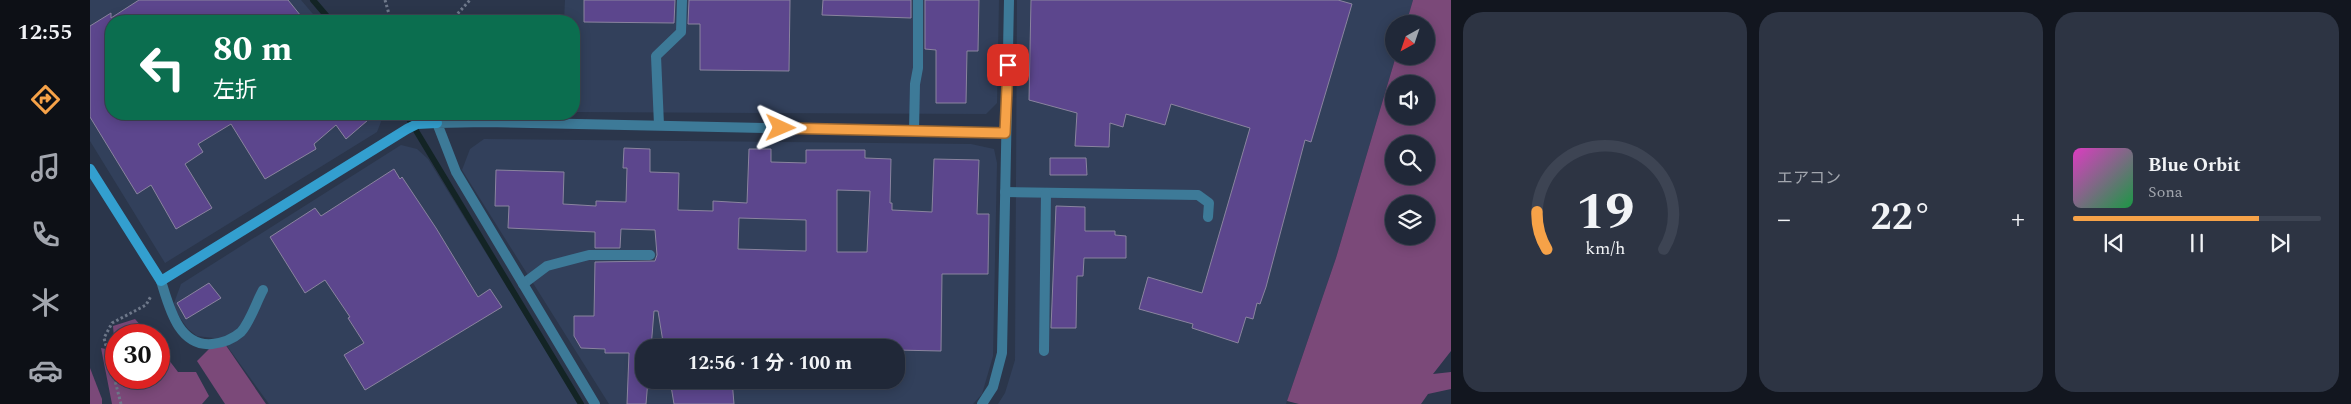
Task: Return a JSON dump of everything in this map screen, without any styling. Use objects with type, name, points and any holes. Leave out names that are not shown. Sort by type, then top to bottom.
[{"type":"street","points":[[660,125],[656,56],[681,32],[682,0]]},
{"type":"street","points":[[914,131],[915,84],[918,68],[918,0]]},
{"type":"street","points":[[982,404],[993,388],[1002,353],[1009,0]]},
{"type":"street","points":[[437,122],[456,172],[595,404]]},
{"type":"street","points":[[161,280],[412,127],[437,122],[1005,133]]},
{"type":"street","points":[[90,169],[161,280],[174,318],[187,337],[202,345],[230,340],[242,331],[263,290]]},
{"type":"street","points":[[1005,192],[1198,195],[1209,203],[1208,216]]},
{"type":"street","points":[[1044,351],[1046,192]]},
{"type":"street","points":[[523,284],[547,266],[589,255],[650,255]]},
{"type":"path","points":[[385,0],[390,15]]},
{"type":"path","points":[[456,15],[470,0]]},
{"type":"path","points":[[122,404],[104,338],[112,323],[146,305],[161,280]]},
{"type":"shaded area","points":[[90,0],[301,0],[314,15],[105,15],[105,120],[382,120],[377,132],[165,263],[90,141]]},
{"type":"shaded area","points":[[565,0],[999,0],[997,103],[986,114],[580,112],[580,15],[564,15]]},
{"type":"shaded area","points":[[1017,0],[1413,0],[1409,15],[1385,15],[1385,65],[1393,65],[1390,75],[1385,75],[1385,93],[1336,258],[1286,404],[998,404],[1005,393],[1015,360]]},
{"type":"shaded area","points":[[1413,0],[1451,0],[1451,351],[1433,374],[1451,372],[1451,389],[1428,394],[1421,404],[1299,404],[1287,401],[1336,258],[1385,93],[1385,125],[1435,125],[1435,75],[1390,75],[1393,65],[1435,65],[1435,15],[1409,15]]},
{"type":"shaded area","points":[[484,139],[971,144],[994,149],[997,163],[993,356],[982,394],[973,404],[609,404],[462,170],[470,149]]},
{"type":"shaded area","points":[[401,145],[417,149],[428,159],[579,404],[269,404],[222,339],[197,336],[188,329],[176,312],[174,303],[181,284]]},
{"type":"shaded area","points":[[135,319],[139,324],[119,324]]},
{"type":"shaded area","points":[[225,344],[266,404],[225,404],[197,361],[210,348]]},
{"type":"shaded area","points":[[101,348],[105,349],[105,368]]},
{"type":"shaded area","points":[[170,361],[178,372],[196,372],[209,396],[202,404],[112,404],[109,389],[170,389]]},
{"type":"shaded area","points":[[90,368],[102,399],[102,404],[90,404]]},
{"type":"building","points":[[139,0],[288,0],[300,15],[116,15]]},
{"type":"building","points":[[584,0],[675,0],[674,23],[584,22]]},
{"type":"building","points":[[689,0],[790,0],[789,71],[700,70],[700,24],[688,24]]},
{"type":"building","points":[[823,0],[911,0],[911,18],[822,15]]},
{"type":"building","points":[[925,0],[979,0],[978,51],[967,51],[966,103],[936,103],[936,50],[925,49]]},
{"type":"building","points":[[1031,0],[1338,0],[1352,4],[1311,142],[1305,140],[1266,287],[1260,304],[1257,303],[1253,319],[1246,317],[1238,343],[1192,328],[1193,324],[1139,309],[1148,277],[1202,293],[1250,128],[1171,104],[1165,125],[1126,114],[1123,127],[1110,123],[1109,147],[1075,146],[1077,113],[1029,100]]},
{"type":"building","points":[[105,17],[105,120],[368,120],[346,139],[336,125],[314,144],[316,149],[265,179],[231,124],[198,144],[203,152],[185,164],[212,208],[176,229],[151,185],[137,194],[90,117],[90,26]]},
{"type":"building","points":[[624,148],[650,149],[650,172],[679,173],[678,210],[713,211],[713,201],[747,203],[749,149],[771,149],[771,162],[806,163],[806,150],[865,150],[865,158],[891,159],[890,203],[892,203],[892,210],[932,212],[934,159],[979,160],[977,214],[989,214],[988,274],[942,274],[941,351],[905,350],[905,339],[663,339],[658,311],[654,311],[652,339],[635,339],[635,389],[647,389],[646,404],[627,404],[629,353],[605,353],[605,349],[581,348],[574,336],[574,316],[594,316],[595,262],[655,261],[657,255],[655,230],[621,229],[620,248],[595,248],[595,232],[508,228],[509,206],[495,206],[496,170],[564,172],[563,204],[596,206],[596,201],[626,202],[627,168],[623,168]],"holes":[[[837,190],[870,191],[867,252],[837,252]],[[739,218],[806,220],[806,251],[738,249]]]},
{"type":"building","points":[[1050,158],[1086,158],[1087,175],[1050,175]]},
{"type":"building","points":[[394,169],[400,179],[402,177],[436,228],[478,297],[490,289],[502,307],[365,390],[344,355],[364,343],[348,318],[350,317],[325,280],[305,293],[270,237],[315,208],[321,216]]},
{"type":"building","points":[[1056,206],[1085,207],[1085,231],[1115,231],[1115,235],[1126,236],[1126,258],[1084,258],[1083,276],[1077,276],[1076,328],[1051,328]]},
{"type":"building","points":[[209,283],[221,298],[186,319],[177,303]]},
{"type":"building","points":[[672,389],[733,389],[734,404],[674,404]]},
{"type":"waterway","points":[[313,0],[326,15]]},
{"type":"waterway","points":[[410,120],[581,404]]},
{"type":"route","points":[[781,128],[1005,133],[1008,65]]}]
